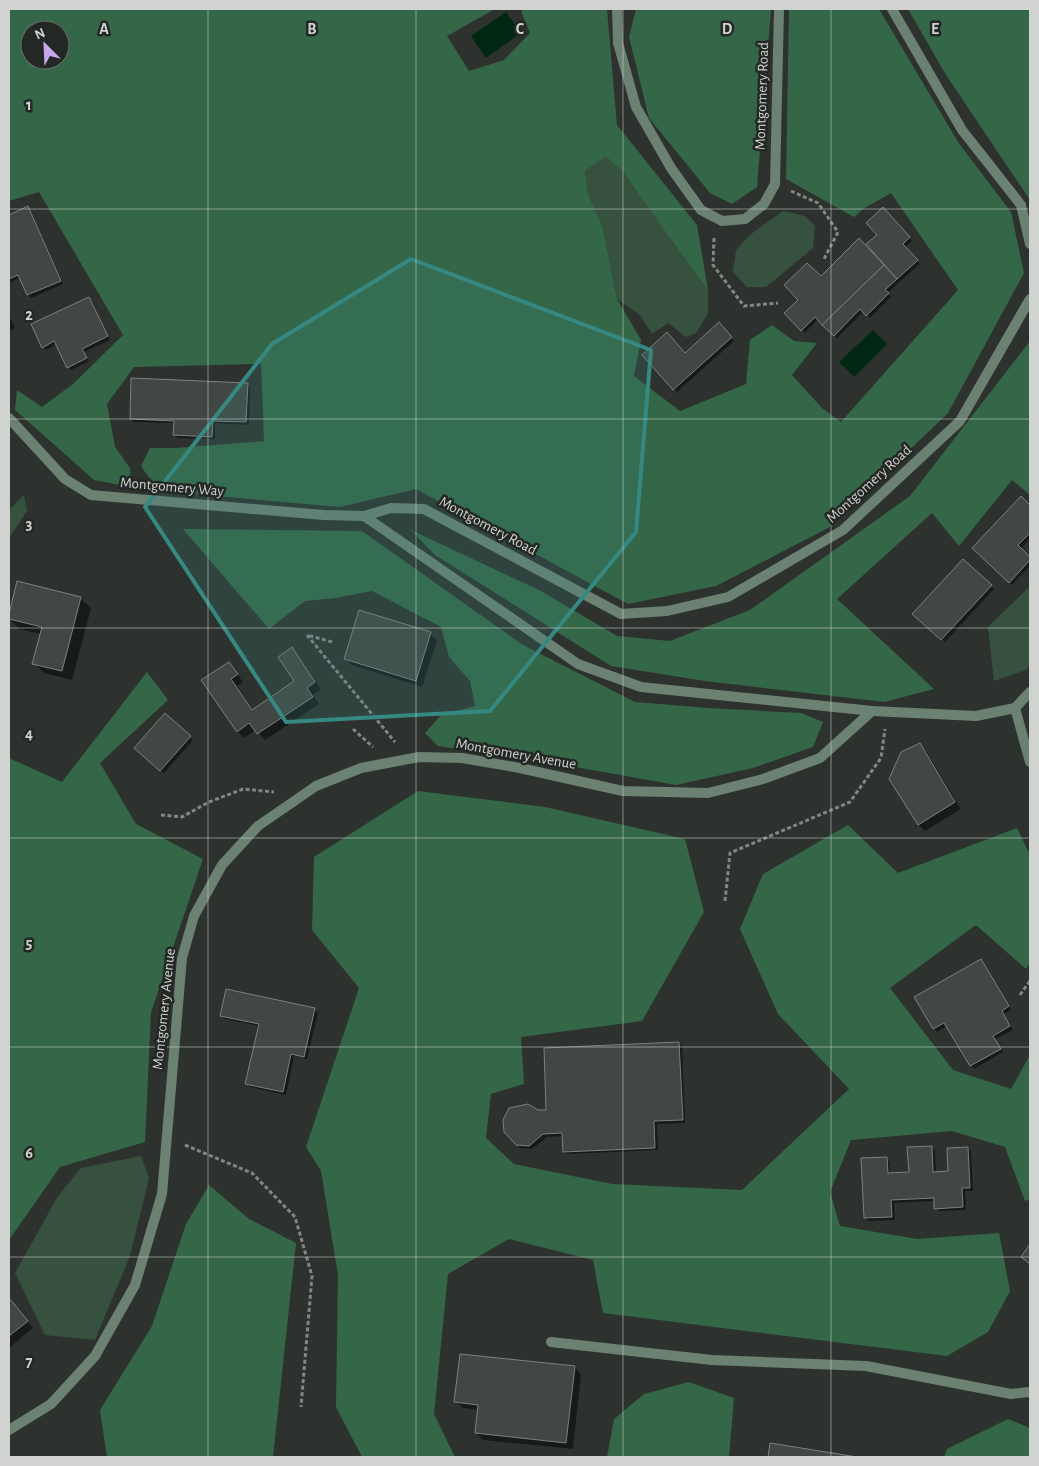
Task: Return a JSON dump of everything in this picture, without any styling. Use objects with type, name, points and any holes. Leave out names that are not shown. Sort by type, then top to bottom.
[{"type":"street","points":[[617,9],[618,43],[636,108],[671,168],[701,210],[722,221],[745,219],[764,204],[775,184]]},
{"type":"street","name":"Montgomery Road","points":[[775,184],[779,9]]},
{"type":"street","points":[[892,9],[962,130],[1021,205],[1030,244]]},
{"type":"street","name":"Montgomery Road","points":[[364,516],[391,508],[424,509],[621,614],[667,610],[728,597],[842,530],[960,421],[1030,299]]},
{"type":"street","name":"Montgomery Way","points":[[9,418],[65,479],[91,495],[324,515],[364,516]]},
{"type":"street","points":[[364,516],[578,664],[641,687],[872,711],[976,716],[1015,708],[1030,692]]},
{"type":"street","points":[[1015,708],[1030,762]]},
{"type":"street","name":"Montgomery Avenue","points":[[9,1430],[51,1404],[96,1356],[135,1285],[162,1194],[182,958],[194,916],[222,865],[258,826],[316,786],[361,768],[419,757],[462,758],[520,768],[623,791],[708,793],[763,779],[820,758],[872,711]]},
{"type":"street","points":[[551,1342],[712,1360],[866,1366],[1011,1394],[1030,1392]]},
{"type":"path","points":[[775,184],[818,203],[838,232],[823,261]]},
{"type":"path","points":[[714,217],[713,265],[744,306],[778,303]]},
{"type":"path","points":[[332,642],[307,635],[409,759]]},
{"type":"path","points":[[725,901],[730,852],[850,802],[880,758],[887,711]]},
{"type":"path","points":[[161,815],[182,817],[209,802],[243,788],[302,796]]},
{"type":"path","points":[[1020,995],[1030,982]]},
{"type":"path","points":[[166,1137],[252,1173],[295,1217],[312,1276],[301,1407]]},
{"type":"highlighted area","points":[[411,259],[651,350],[636,532],[490,711],[286,722],[145,507],[272,344]]},
{"type":"shaded area","points":[[9,9],[495,9],[447,36],[469,71],[504,60],[530,33],[521,11],[529,9],[607,9],[617,125],[697,225],[708,290],[624,173],[606,156],[585,171],[588,194],[603,228],[617,299],[641,340],[634,376],[680,411],[746,384],[750,340],[772,325],[794,341],[817,343],[792,375],[822,408],[841,422],[958,290],[891,193],[863,209],[854,217],[786,179],[789,9],[879,9],[958,142],[1011,212],[1024,273],[948,413],[828,528],[716,586],[628,604],[416,489],[340,507],[158,491],[141,466],[150,448],[176,448],[264,441],[261,364],[134,367],[107,404],[115,447],[130,468],[131,487],[94,480],[15,410],[17,390],[42,407],[73,384],[123,335],[39,192],[9,201]]},
{"type":"shaded area","points":[[636,9],[771,9],[757,187],[732,204],[710,193],[649,118],[629,37]]},
{"type":"shaded area","points":[[908,9],[1030,9],[1030,200],[946,75]]},
{"type":"shaded area","points":[[506,12],[521,33],[486,58],[471,36]]},
{"type":"shaded area","points":[[606,155],[624,173],[708,290],[708,313],[696,333],[686,337],[668,323],[652,334],[640,315],[617,299],[603,228],[588,194],[585,171]]},
{"type":"shaded area","points":[[783,211],[805,216],[815,226],[813,248],[766,287],[747,287],[733,272],[736,250],[751,234]]},
{"type":"shaded area","points":[[873,330],[887,344],[854,377],[839,362]]},
{"type":"shaded area","points":[[1030,341],[1030,495],[1012,480],[959,546],[932,513],[837,599],[934,689],[884,702],[705,681],[611,666],[435,555],[411,530],[541,591],[617,636],[670,641],[750,610],[910,496]]},
{"type":"shaded area","points":[[24,495],[27,511],[9,538],[9,510]]},
{"type":"shaded area","points":[[183,529],[362,531],[523,645],[635,702],[801,713],[823,722],[813,747],[753,768],[676,785],[438,746],[425,733],[441,715],[475,706],[470,681],[449,657],[441,627],[372,591],[336,598],[305,601],[269,629]]},
{"type":"shaded area","points":[[1030,586],[1030,665],[1026,670],[994,681],[988,627]]},
{"type":"shaded area","points":[[147,672],[168,700],[100,763],[136,824],[203,859],[151,1012],[145,1142],[60,1167],[9,1240],[9,758],[62,782]]},
{"type":"shaded area","points":[[418,791],[545,807],[685,839],[704,912],[642,1021],[521,1037],[524,1084],[491,1094],[486,1138],[514,1164],[612,1184],[742,1190],[849,1089],[778,1014],[740,929],[763,874],[848,825],[898,873],[1017,828],[1030,855],[1030,963],[1026,969],[976,925],[890,988],[953,1070],[1011,1089],[1030,1055],[1030,1199],[1025,1201],[1005,1147],[952,1131],[851,1140],[830,1192],[840,1226],[917,1239],[999,1233],[1010,1291],[988,1332],[947,1356],[603,1313],[593,1260],[509,1239],[448,1274],[434,1414],[455,1457],[362,1457],[336,1407],[338,1275],[321,1171],[306,1147],[359,988],[312,930],[314,857]]},
{"type":"shaded area","points":[[141,1156],[149,1178],[130,1256],[95,1340],[45,1335],[15,1273],[58,1196],[81,1168]]},
{"type":"shaded area","points":[[209,1185],[249,1219],[296,1243],[273,1457],[107,1457],[100,1410],[152,1326],[186,1224]]},
{"type":"shaded area","points":[[689,1382],[734,1398],[729,1457],[607,1457],[614,1419],[644,1394]]},
{"type":"shaded area","points":[[1008,1419],[1030,1428],[1030,1457],[944,1457],[947,1449]]},
{"type":"building","points":[[28,206],[61,281],[27,295],[18,275],[9,279],[9,215]]},
{"type":"building","points":[[883,207],[910,237],[903,244],[918,260],[897,279],[866,244],[877,235],[866,223]]},
{"type":"building","points":[[859,238],[884,265],[822,325],[815,317],[801,331],[784,313],[798,300],[784,285],[807,263],[821,276]]},
{"type":"building","points":[[884,265],[897,279],[885,290],[889,293],[866,316],[860,309],[834,336],[822,325]]},
{"type":"building","points":[[89,297],[108,336],[82,349],[87,358],[67,368],[54,341],[42,348],[31,324]]},
{"type":"building","points":[[719,322],[732,337],[673,390],[642,355],[667,332],[685,353]]},
{"type":"building","points":[[131,378],[248,383],[246,422],[213,421],[212,437],[173,435],[174,421],[130,419]]},
{"type":"building","points":[[1021,496],[1030,505],[1030,533],[1018,545],[1030,557],[1030,560],[1009,583],[972,548]]},
{"type":"building","points":[[963,559],[992,585],[941,640],[912,614]]},
{"type":"building","points":[[17,581],[81,597],[62,671],[32,664],[42,627],[9,619]]},
{"type":"building","points":[[359,610],[431,632],[416,681],[344,659]]},
{"type":"building","points":[[292,647],[315,682],[307,688],[313,697],[257,734],[249,723],[237,732],[201,680],[229,662],[238,674],[231,679],[252,710],[294,681],[278,657]]},
{"type":"building","points":[[165,713],[191,736],[160,771],[134,748]]},
{"type":"building","points":[[920,743],[955,802],[918,825],[889,779],[901,752]]},
{"type":"building","points":[[981,959],[1009,1006],[1002,1011],[1010,1026],[993,1036],[1001,1049],[970,1066],[944,1023],[933,1029],[914,997]]},
{"type":"building","points":[[226,989],[315,1008],[304,1057],[291,1054],[283,1092],[245,1084],[259,1024],[220,1016]]},
{"type":"building","points":[[679,1042],[683,1120],[654,1121],[655,1148],[563,1152],[562,1133],[543,1134],[529,1146],[516,1145],[504,1132],[503,1120],[509,1108],[528,1104],[538,1110],[546,1110],[544,1048]]},
{"type":"building","points":[[932,1146],[933,1172],[948,1171],[947,1148],[968,1147],[970,1188],[962,1188],[963,1207],[934,1209],[934,1198],[891,1200],[892,1217],[864,1218],[861,1158],[887,1157],[888,1173],[909,1172],[907,1147]]},
{"type":"building","points":[[1030,1244],[1030,1264],[1021,1257]]},
{"type":"building","points":[[9,1298],[28,1321],[9,1336]]},
{"type":"building","points":[[460,1354],[575,1366],[566,1443],[475,1433],[478,1405],[454,1402]]},
{"type":"building","points":[[770,1443],[857,1457],[768,1457]]}]
